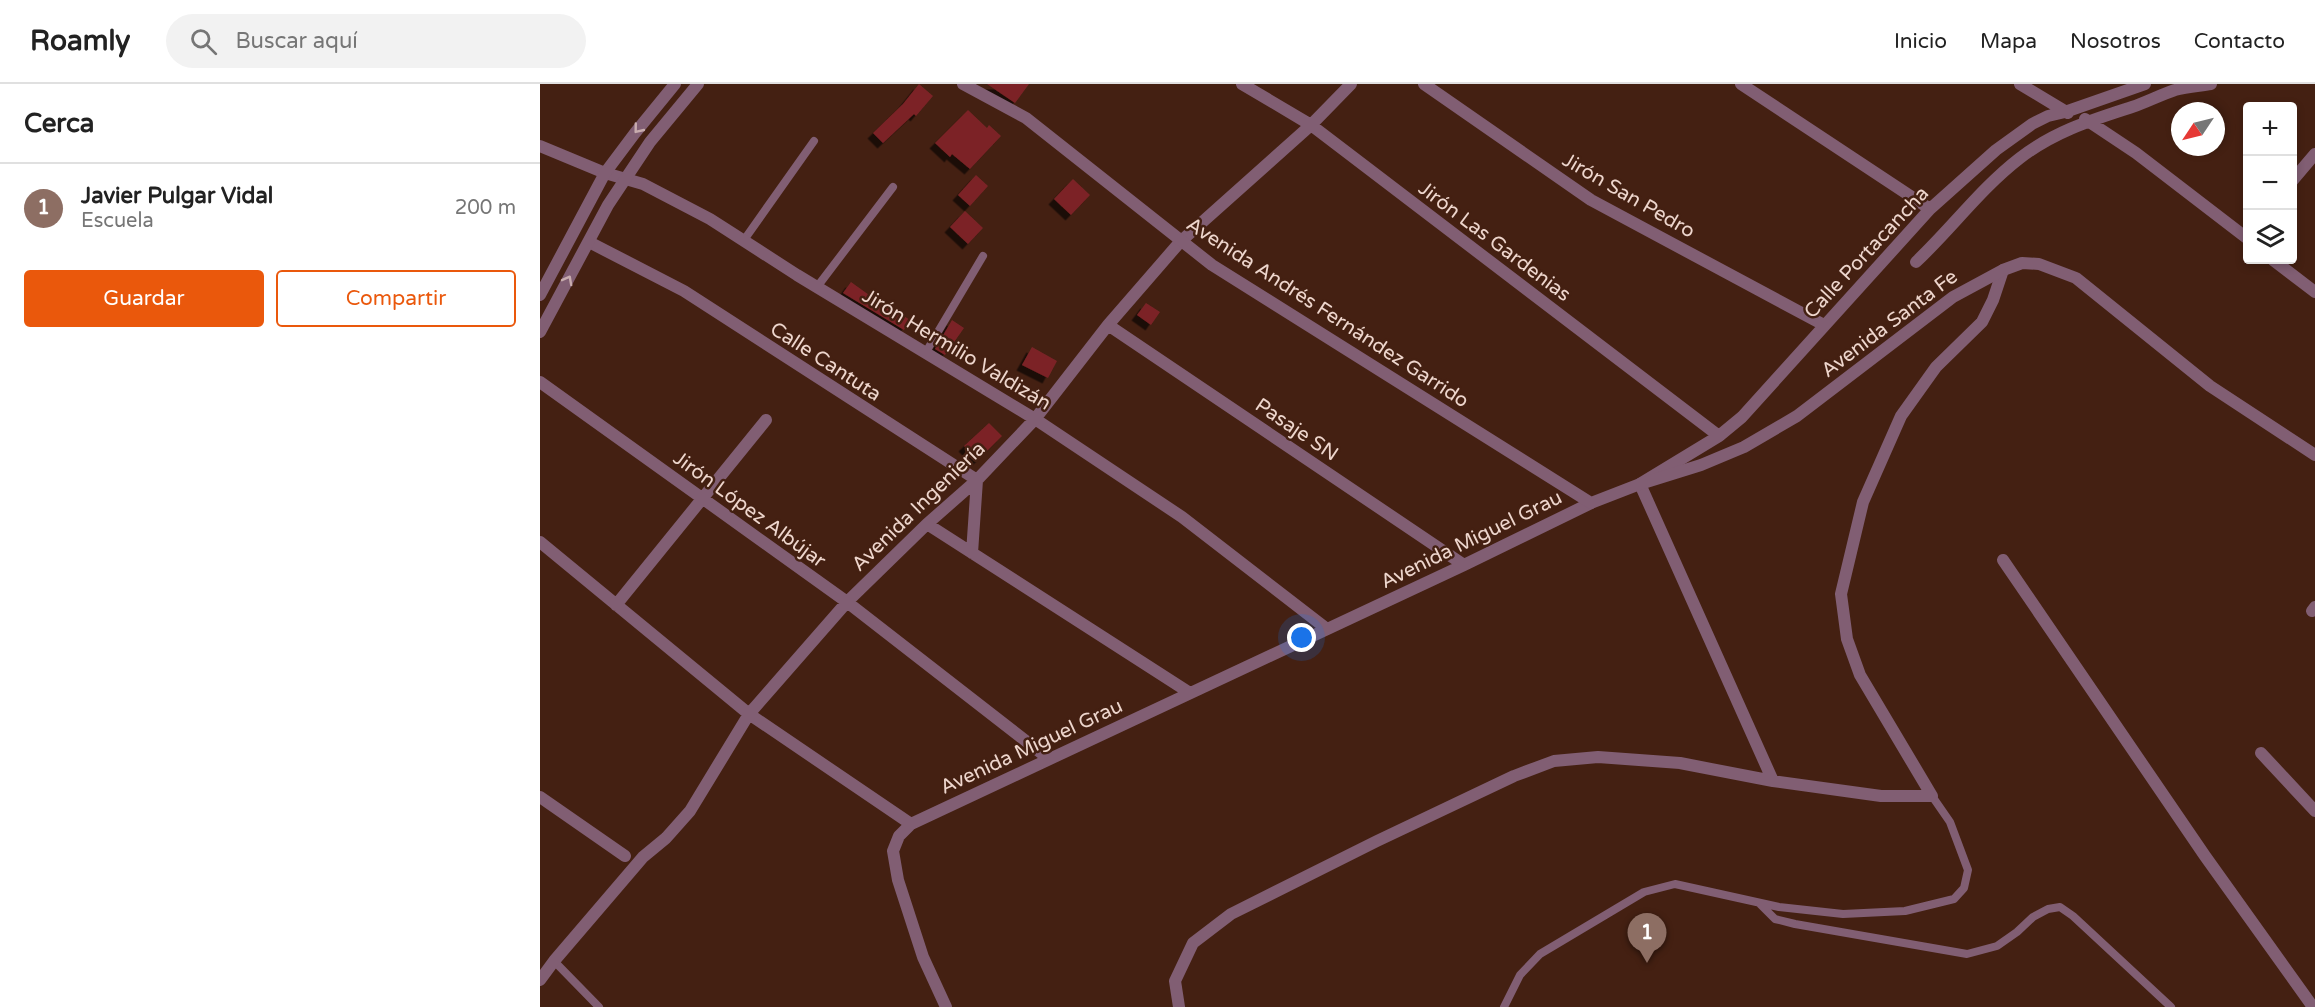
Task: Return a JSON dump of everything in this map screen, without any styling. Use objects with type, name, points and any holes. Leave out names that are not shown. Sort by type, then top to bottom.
[{"type":"street","points":[[540,295],[605,173],[634,133],[675,84]]},
{"type":"street","points":[[540,332],[608,205],[650,142],[698,84]]},
{"type":"street","name":"Avenida Andrés Fernández Garrido","points":[[963,84],[1026,118],[1212,266],[1591,503]]},
{"type":"street","name":"Jirón Las Gardenias","points":[[1242,84],[1311,125],[1719,436]]},
{"type":"street","name":"Avenida Ingeniería","points":[[540,980],[643,857],[666,838],[690,811],[748,714],[847,602],[927,524],[977,480],[1035,418],[1108,325],[1180,242],[1311,125],[1351,84]]},
{"type":"street","name":"Jirón San Pedro","points":[[1424,84],[1591,200],[1824,325]]},
{"type":"street","points":[[1741,84],[1930,209]]},
{"type":"street","points":[[2020,84],[2065,112],[2088,120],[2136,153],[2243,234]]},
{"type":"street","name":"Calle Portacancha","points":[[1640,484],[1719,436],[1742,417],[1930,209],[1996,150],[2032,124],[2048,116],[2145,84]]},
{"type":"street","points":[[1916,262],[1941,238],[1979,194],[2021,158],[2054,137],[2088,120],[2134,107],[2175,90],[2211,84]]},
{"type":"street","name":"Jirón Hermilio Valdizán","points":[[540,146],[605,173],[643,184],[710,219],[1035,418],[1182,517],[1327,629]]},
{"type":"street","points":[[2297,175],[2315,154]]},
{"type":"street","name":"Calle Cantuta","points":[[589,242],[684,291],[977,480]]},
{"type":"street","name":"Avenida Santa Fe","points":[[1591,503],[1640,484],[1701,465],[1744,447],[1797,416],[1953,297],[2003,270],[2022,263],[2039,264],[2076,278],[2210,386],[2315,455]]},
{"type":"street","points":[[2278,264],[2315,292]]},
{"type":"street","points":[[1932,796],[1860,675],[1847,639],[1841,594],[1863,502],[1901,416],[1936,366],[1982,322],[1993,300],[2003,270]]},
{"type":"street","name":"Pasaje SN","points":[[1108,325],[1464,565]]},
{"type":"street","name":"Jirón López Albújar","points":[[540,382],[847,602],[1049,759]]},
{"type":"street","points":[[616,605],[766,420]]},
{"type":"street","points":[[972,553],[977,480]]},
{"type":"street","points":[[1640,484],[1773,781]]},
{"type":"street","name":"Avenida Miguel Grau","points":[[911,824],[1464,565],[1591,503]]},
{"type":"street","points":[[927,524],[1190,693]]},
{"type":"street","points":[[540,542],[748,714],[911,824],[899,836],[893,851],[898,879],[923,957],[946,1007]]},
{"type":"street","points":[[2003,560],[2205,856],[2313,1007]]},
{"type":"street","points":[[2261,753],[2315,811]]},
{"type":"street","points":[[1179,1007],[1175,981],[1193,943],[1232,915],[1377,841],[1515,776],[1554,761],[1598,757],[1680,763],[1773,781],[1881,796],[1932,796]]},
{"type":"street","points":[[540,797],[625,856]]},
{"type":"lane","points":[[744,240],[814,141]]},
{"type":"lane","points":[[817,286],[893,187]]},
{"type":"lane","points":[[926,352],[983,256]]},
{"type":"lane","points":[[1504,1007],[1520,975],[1540,954],[1644,892],[1675,884],[1759,903],[1842,914],[1905,910],[1954,899],[1964,888],[1968,870],[1950,822],[1932,796]]},
{"type":"lane","points":[[1759,903],[1775,919],[1795,924],[1967,954],[1997,946],[2033,917],[2048,909],[2060,907],[2073,916],[2170,1007]]},
{"type":"lane","points":[[554,961],[599,1007]]},
{"type":"building","points":[[919,84],[933,96],[916,116],[914,114],[883,143],[873,133],[903,104]]},
{"type":"building","points":[[987,84],[1029,84],[1015,103]]},
{"type":"building","points":[[968,110],[987,128],[989,125],[1001,136],[970,169],[952,154],[950,157],[935,143]]},
{"type":"building","points":[[976,175],[988,186],[970,206],[958,195]]},
{"type":"building","points":[[1073,179],[1090,195],[1071,215],[1054,199]]},
{"type":"building","points":[[965,211],[983,228],[968,244],[950,227]]},
{"type":"building","points":[[851,282],[876,300],[878,296],[910,320],[904,330],[843,293]]},
{"type":"building","points":[[1146,303],[1160,312],[1151,325],[1137,315]]},
{"type":"building","points":[[952,320],[964,328],[945,355],[935,349]]},
{"type":"building","points":[[1032,347],[1057,361],[1048,378],[1022,365]]},
{"type":"building","points":[[989,423],[1002,436],[978,460],[964,446]]},
{"type":"place","name":"Javier Pulgar Vidal","points":[[1647,963]]}]
